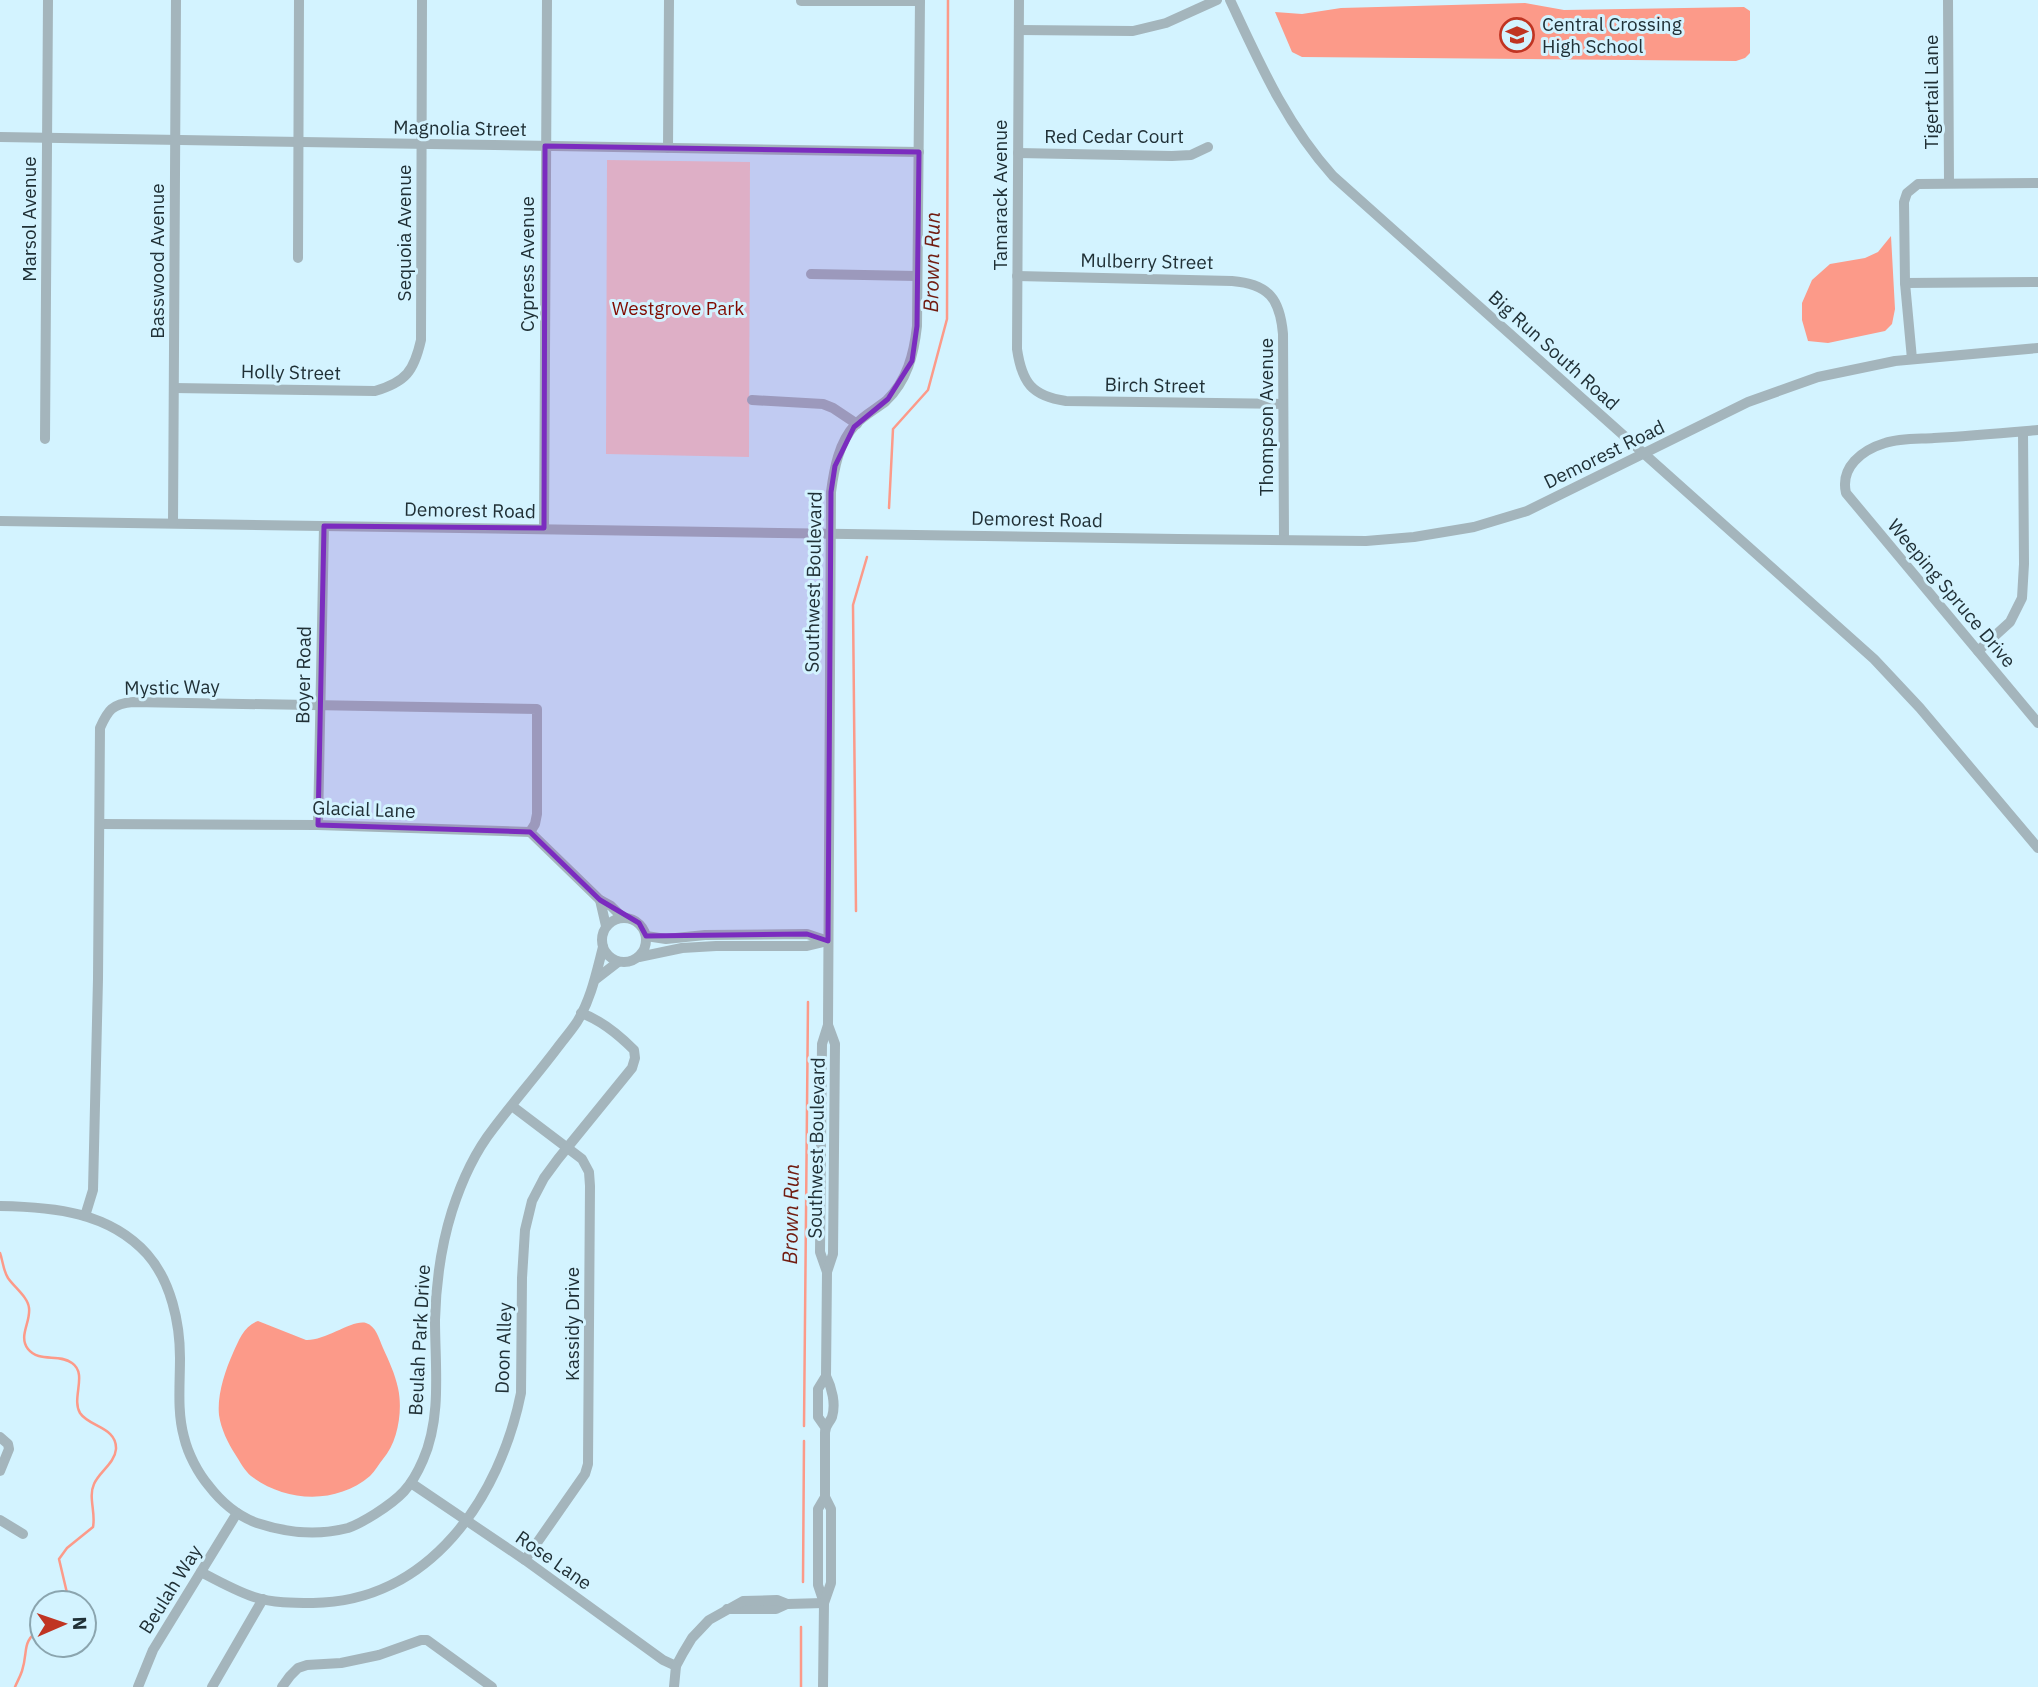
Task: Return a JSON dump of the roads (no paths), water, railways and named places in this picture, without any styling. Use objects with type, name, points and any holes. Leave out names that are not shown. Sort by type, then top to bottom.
[{"type":"street","name":"Marsol Avenue","points":[[45,439],[48,0]]},
{"type":"street","name":"Basswood Avenue","points":[[173,523],[176,0]]},
{"type":"street","points":[[298,258],[299,0]]},
{"type":"street","name":"Sequoia Avenue","points":[[404,378],[416,361],[421,340],[422,0]]},
{"type":"street","name":"Cypress Avenue","points":[[544,528],[547,0]]},
{"type":"street","points":[[668,148],[669,0]]},
{"type":"street","name":"Tamarack Avenue","points":[[1019,0],[1017,349],[1021,370],[1030,387]]},
{"type":"street","points":[[1019,30],[1133,31],[1166,23],[1217,0]]},
{"type":"street","name":"Big Run South Road","points":[[1230,0],[1289,119],[1333,176],[1886,671],[2038,848]]},
{"type":"street","name":"Tigertail Lane","points":[[1948,0],[1949,183]]},
{"type":"street","points":[[801,1],[920,1]]},
{"type":"street","name":"Southwest Boulevard","points":[[823,1687],[824,1603],[831,1583],[831,1509],[825,1497],[825,1427],[832,1417],[832,1389],[826,1376],[827,1272],[833,1254],[835,1044],[828,1024],[831,492],[835,466],[843,446],[857,424],[898,386],[912,361],[917,326],[920,1]]},
{"type":"street","name":"Magnolia Street","points":[[0,138],[919,152]]},
{"type":"street","name":"Red Cedar Court","points":[[1018,153],[1172,156],[1191,155],[1208,147]]},
{"type":"street","points":[[1912,359],[1905,283],[1904,202],[1907,194],[1918,184],[2038,183]]},
{"type":"street","points":[[811,274],[917,276]]},
{"type":"street","name":"Mulberry Street","points":[[1017,276],[1244,282],[1254,284],[1272,296]]},
{"type":"street","points":[[1905,283],[2038,282]]},
{"type":"street","name":"Thompson Avenue","points":[[1272,296],[1281,314],[1283,334],[1284,539]]},
{"type":"street","name":"Demorest Road","points":[[0,521],[1366,541],[1414,537],[1474,527],[1527,511],[1748,402],[1818,377],[1895,361],[2038,348]]},
{"type":"street","name":"Holly Street","points":[[174,388],[375,391],[392,386],[404,378]]},
{"type":"street","name":"Birch Street","points":[[1030,387],[1044,396],[1066,401],[1283,404]]},
{"type":"street","points":[[752,401],[823,404],[857,424]]},
{"type":"street","points":[[1978,650],[2010,622],[2022,598],[2023,432],[2038,430]]},
{"type":"street","name":"Weeping Spruce Drive","points":[[2023,432],[1888,442],[1853,463],[1845,473],[1843,483],[1846,493],[2038,723]]},
{"type":"street","name":"Boyer Road","points":[[318,825],[324,526]]},
{"type":"street","name":"Mystic Way","points":[[85,1216],[93,1190],[100,729],[107,712],[119,703],[133,702],[537,709],[537,814],[530,832]]},
{"type":"street","name":"Glacial Lane","points":[[100,824],[318,825],[530,832]]},
{"type":"street","points":[[530,832],[600,900],[623,918]]},
{"type":"street","points":[[600,900],[606,926]]},
{"type":"street","points":[[623,918],[639,923],[646,936],[644,951],[639,957],[633,961],[618,962],[606,954],[601,940],[606,926],[623,918]]},
{"type":"street","points":[[646,936],[666,939],[705,935],[807,933],[828,941]]},
{"type":"street","points":[[639,957],[682,948],[807,946],[828,941]]},
{"type":"street","name":"Beulah Park Drive","points":[[0,1206],[47,1208],[85,1216],[113,1227],[130,1238],[147,1255],[163,1280],[178,1328],[180,1408],[184,1438],[203,1479],[224,1503],[249,1520],[294,1533],[331,1532],[352,1527],[396,1500],[411,1483],[423,1461],[435,1408],[435,1315],[441,1249],[453,1208],[468,1171],[491,1131],[576,1023],[596,979],[603,947]]},
{"type":"street","name":"Beulah Park Drive","points":[[596,979],[618,962]]},
{"type":"street","name":"Doon Alley","points":[[201,1572],[263,1599],[326,1603],[358,1597],[390,1586],[435,1556],[478,1504],[496,1472],[517,1411],[522,1381],[525,1230],[533,1200],[544,1178],[566,1147],[632,1068],[635,1058],[635,1050],[628,1044],[593,1017],[581,1013]]},
{"type":"street","name":"Kassidy Drive","points":[[512,1106],[582,1159],[589,1172],[590,1186],[589,1464],[585,1474],[525,1560]]},
{"type":"street","points":[[0,1437],[8,1444],[9,1449],[0,1471]]},
{"type":"street","name":"Rose Lane","points":[[411,1483],[525,1560],[663,1660],[676,1666]]},
{"type":"street","name":"Beulah Way","points":[[138,1687],[153,1650],[237,1513]]},
{"type":"street","points":[[0,1520],[23,1534]]},
{"type":"street","points":[[212,1687],[263,1599]]},
{"type":"street","points":[[674,1687],[676,1666],[692,1638],[709,1620],[727,1609],[776,1609],[787,1604],[824,1603]]},
{"type":"street","points":[[282,1687],[298,1668],[379,1655],[421,1640],[427,1640],[492,1687]]},
{"type":"waterway","name":"Brown Run","points":[[889,508],[893,429],[928,390],[947,319],[948,0]]},
{"type":"waterway","name":"Brown Run","points":[[856,911],[853,605],[867,557]]},
{"type":"waterway","name":"Brown Run","points":[[804,1426],[808,1002]]},
{"type":"waterway","points":[[0,1253],[8,1278],[28,1304],[29,1313],[24,1334],[28,1349],[38,1356],[67,1360],[77,1368],[77,1400],[80,1413],[112,1436],[115,1442],[113,1459],[92,1489],[93,1527],[67,1548],[59,1559],[66,1589]]},
{"type":"waterway","name":"Brown Run","points":[[803,1582],[804,1441]]},
{"type":"waterway","name":"Brown Run","points":[[801,1627],[801,1687]]},
{"type":"waterway","points":[[15,1687],[22,1671],[28,1642]]},
{"type":"place","name":"Central Crossing High School","points":[[1517,35]]},
{"type":"park label","name":"Westgrove Park","points":[[678,308]]}]
